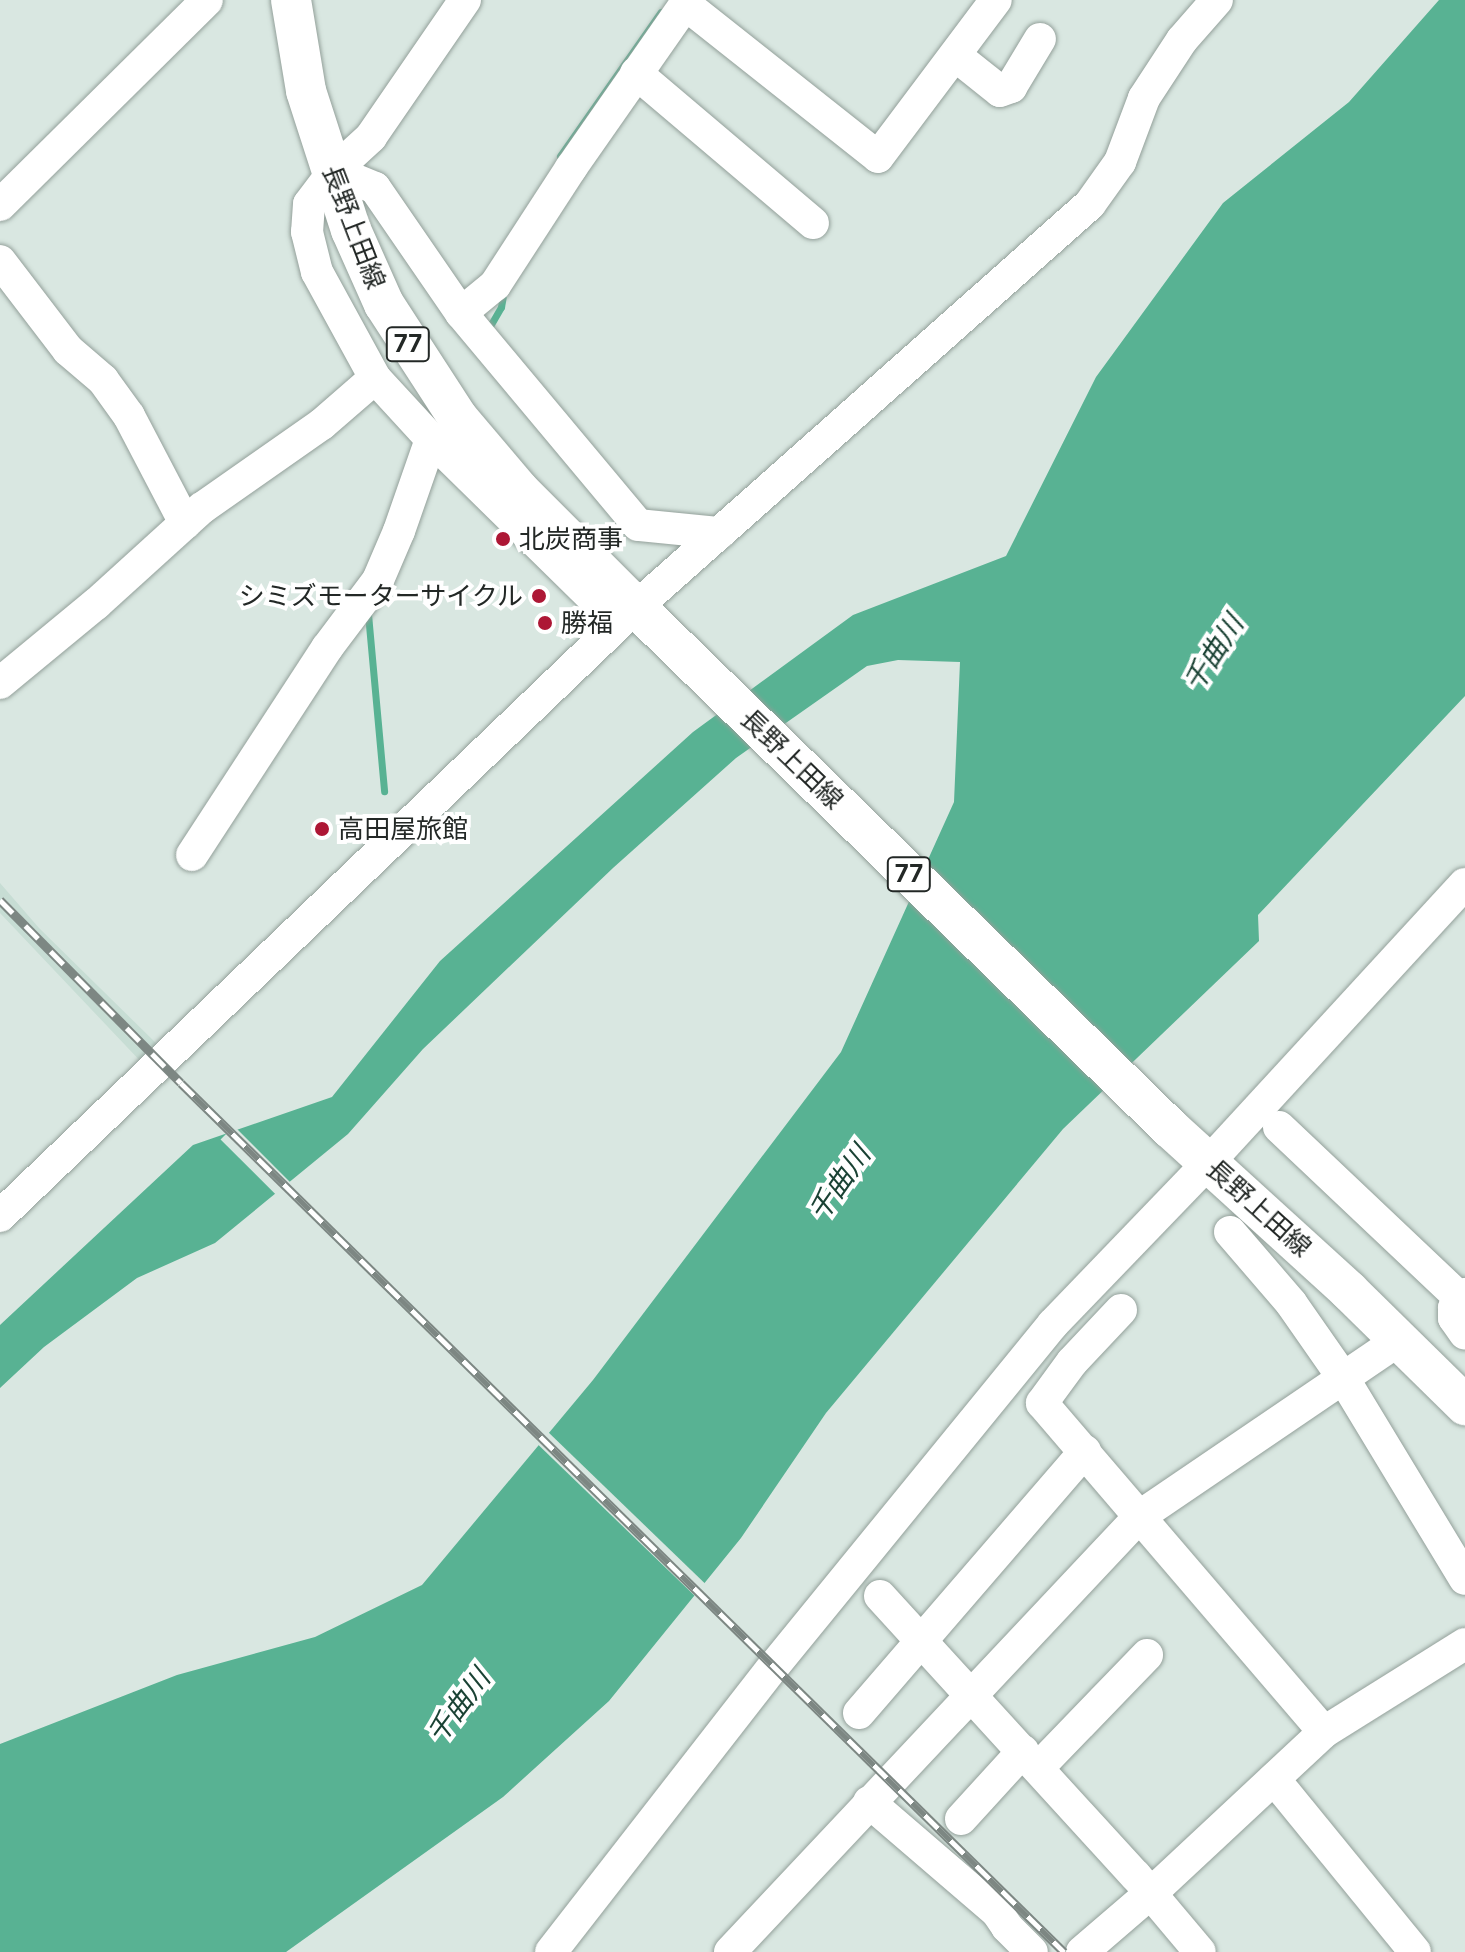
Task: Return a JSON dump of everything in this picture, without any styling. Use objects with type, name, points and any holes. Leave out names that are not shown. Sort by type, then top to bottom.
[{"type":"main road","name":"長野上田線","points":[[291,0],[306,91],[351,230],[369,273],[410,347],[458,418],[632,618],[1170,1128],[1460,1391]]},
{"type":"street","points":[[0,205],[207,0]]},
{"type":"street","points":[[465,0],[371,137],[334,171],[309,204],[307,232],[317,272],[375,378],[431,439],[593,598],[632,618]]},
{"type":"street","points":[[461,313],[495,285],[687,2],[878,157],[996,0]]},
{"type":"street","points":[[0,1216],[720,533],[1090,204],[1120,162],[1144,98],[1182,40],[1217,0]]},
{"type":"street","points":[[956,56],[1000,91],[1011,87],[1040,39]]},
{"type":"street","points":[[636,73],[813,223]]},
{"type":"street","points":[[334,171],[375,188],[461,313],[638,525],[720,533]]},
{"type":"street","points":[[0,261],[68,350],[103,380],[129,416],[185,523]]},
{"type":"street","points":[[0,683],[96,604],[185,523],[322,424],[375,378]]},
{"type":"street","points":[[192,855],[327,648],[378,580],[399,531],[431,439]]},
{"type":"street","points":[[551,1952],[774,1666],[1043,1337],[1465,884]]},
{"type":"street","points":[[1279,1127],[1462,1296],[1454,1308],[1454,1318],[1465,1334]]},
{"type":"street","points":[[1230,1232],[1291,1303],[1342,1376],[1465,1579]]},
{"type":"street","points":[[1121,1310],[1072,1362],[1042,1403],[1324,1732]]},
{"type":"street","points":[[730,1952],[1140,1516],[1400,1339]]},
{"type":"street","points":[[859,1713],[1085,1451]]},
{"type":"street","points":[[880,1596],[1200,1952]]},
{"type":"street","points":[[1082,1952],[1150,1894],[1324,1732],[1465,1644]]},
{"type":"street","points":[[961,1819],[1147,1655]]},
{"type":"street","points":[[1274,1779],[1415,1952]]},
{"type":"street","points":[[869,1802],[997,1912],[1032,1952]]},
{"type":"shaded area","points":[[0,883],[39,928],[161,1048],[144,1065],[0,913]]},
{"type":"water","name":"千曲川","points":[[1439,0],[1465,0],[1465,696],[1258,915],[1259,941],[1063,1129],[826,1413],[741,1538],[609,1701],[503,1797],[286,1952],[0,1952],[0,1744],[177,1675],[315,1637],[422,1585],[593,1380],[841,1052],[954,802],[960,662],[898,660],[867,666],[736,758],[613,868],[423,1049],[348,1134],[215,1243],[137,1278],[44,1347],[0,1388],[0,1325],[193,1145],[332,1097],[440,961],[693,732],[853,615],[1006,556],[1096,377],[1223,203],[1349,102]]},
{"type":"pier","points":[[234,1126],[293,1185],[279,1198],[221,1139]]},
{"type":"pier","points":[[546,1430],[708,1586],[697,1598],[535,1442]]},
{"type":"waterway","points":[[560,156],[661,12]]},
{"type":"waterway","points":[[490,326],[501,307],[503,296]]},
{"type":"waterway","points":[[368,614],[384,791]]},
{"type":"railway","points":[[0,900],[181,1083],[1064,1952]]},
{"type":"place","name":"北炭商事","points":[[503,539]]},
{"type":"place","name":"シミズモーターサイクル","points":[[539,596]]},
{"type":"place","name":"勝福","points":[[545,623]]},
{"type":"place","name":"高田屋旅館","points":[[322,829]]}]
